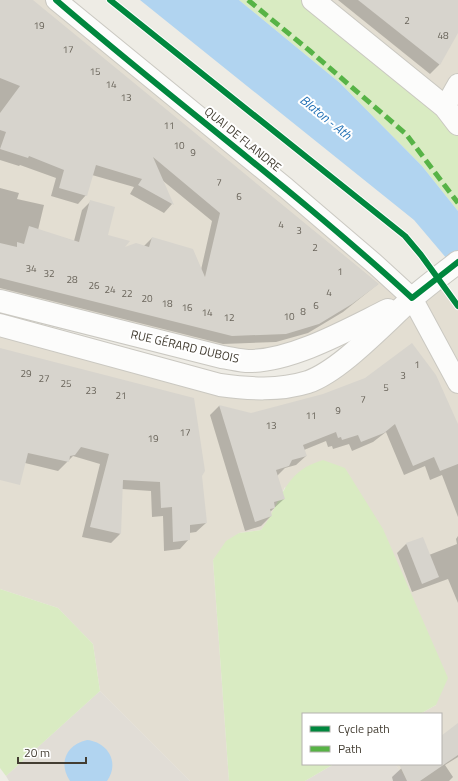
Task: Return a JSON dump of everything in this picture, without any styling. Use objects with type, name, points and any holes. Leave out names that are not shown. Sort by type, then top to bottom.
[{"type":"street","name":"QUAI DE FLANDRE","points":[[56,0],[292,194],[412,298]]},
{"type":"street","points":[[313,0],[445,107],[458,124]]},
{"type":"street","points":[[445,107],[458,84]]},
{"type":"street","points":[[0,325],[220,385],[248,389],[279,388],[308,382],[333,370],[412,298],[458,262]]},
{"type":"street","points":[[412,298],[458,383]]},
{"type":"street","name":"RUE GÉRARD DUBOIS","points":[[0,301],[222,357],[248,361],[270,359],[316,345],[412,298]]},
{"type":"shaded area","points":[[0,0],[56,0],[415,295],[316,345],[222,357],[0,290]]},
{"type":"shaded area","points":[[313,0],[458,0],[458,124]]},
{"type":"shaded area","points":[[443,284],[458,306],[458,781],[406,781],[396,765],[442,765],[442,713],[422,713],[436,705],[285,487],[269,520],[261,530],[239,533],[213,560],[229,781],[190,781],[100,691],[93,644],[58,608],[0,589],[0,332],[220,385],[308,382],[415,295]]},
{"type":"shaded area","points":[[100,691],[190,781],[9,781],[6,776]]},
{"type":"shaded area","points":[[332,765],[396,765],[407,781],[305,781]]},
{"type":"green space","points":[[239,0],[313,0],[458,124],[458,211],[422,166],[340,83]]},
{"type":"green space","points":[[323,460],[345,468],[383,529],[448,678],[436,705],[422,713],[302,713],[302,765],[332,765],[305,781],[229,781],[213,560],[226,541],[239,533],[261,530],[291,480],[298,473],[312,464]]},
{"type":"green space","points":[[0,589],[58,608],[93,644],[100,691],[6,776],[0,768]]},
{"type":"water","name":"Blaton - Ath","points":[[140,0],[239,0],[340,83],[422,166],[458,211],[458,276],[453,266],[414,220]]},
{"type":"water","points":[[87,740],[101,745],[110,754],[112,767],[111,774],[107,781],[70,781],[66,774],[65,761],[69,750],[80,742]]},
{"type":"building","points":[[0,0],[33,0],[379,284],[352,304],[319,324],[286,334],[232,336],[0,278],[0,243],[17,247],[17,242],[24,244],[29,226],[79,242],[90,200],[115,207],[108,235],[130,241],[125,247],[136,243],[149,247],[152,237],[193,249],[205,277],[220,213],[153,157],[174,205],[138,185],[142,179],[96,165],[87,196],[59,188],[64,170],[29,156],[28,158],[0,149],[6,132],[0,130],[0,113],[20,86],[0,78]]},
{"type":"building","points":[[358,0],[458,0],[458,33],[440,65]]},
{"type":"building","points":[[412,343],[436,375],[458,424],[458,464],[440,471],[434,457],[413,466],[395,424],[384,433],[361,442],[358,435],[342,440],[341,437],[338,438],[336,432],[303,445],[307,456],[292,460],[289,466],[276,470],[285,499],[274,502],[275,508],[270,509],[272,516],[255,522],[219,405],[251,413],[323,394],[365,378]]},
{"type":"building","points":[[0,348],[194,398],[205,471],[202,476],[207,523],[190,525],[190,540],[173,542],[172,507],[161,508],[160,482],[123,480],[121,534],[90,527],[109,454],[81,447],[75,455],[70,456],[69,462],[28,453],[20,485],[0,480]]},
{"type":"building","points":[[423,537],[439,577],[422,584],[406,543]]},
{"type":"building","points":[[458,723],[458,755],[420,781],[407,781],[399,765],[442,765],[442,735]]},
{"type":"marked path","points":[[248,0],[310,51],[406,134],[458,203]]},
{"type":"cycle path","points":[[56,0],[325,221],[412,298],[458,262]]},
{"type":"cycle path","points":[[110,0],[405,236],[421,255],[458,306]]}]
